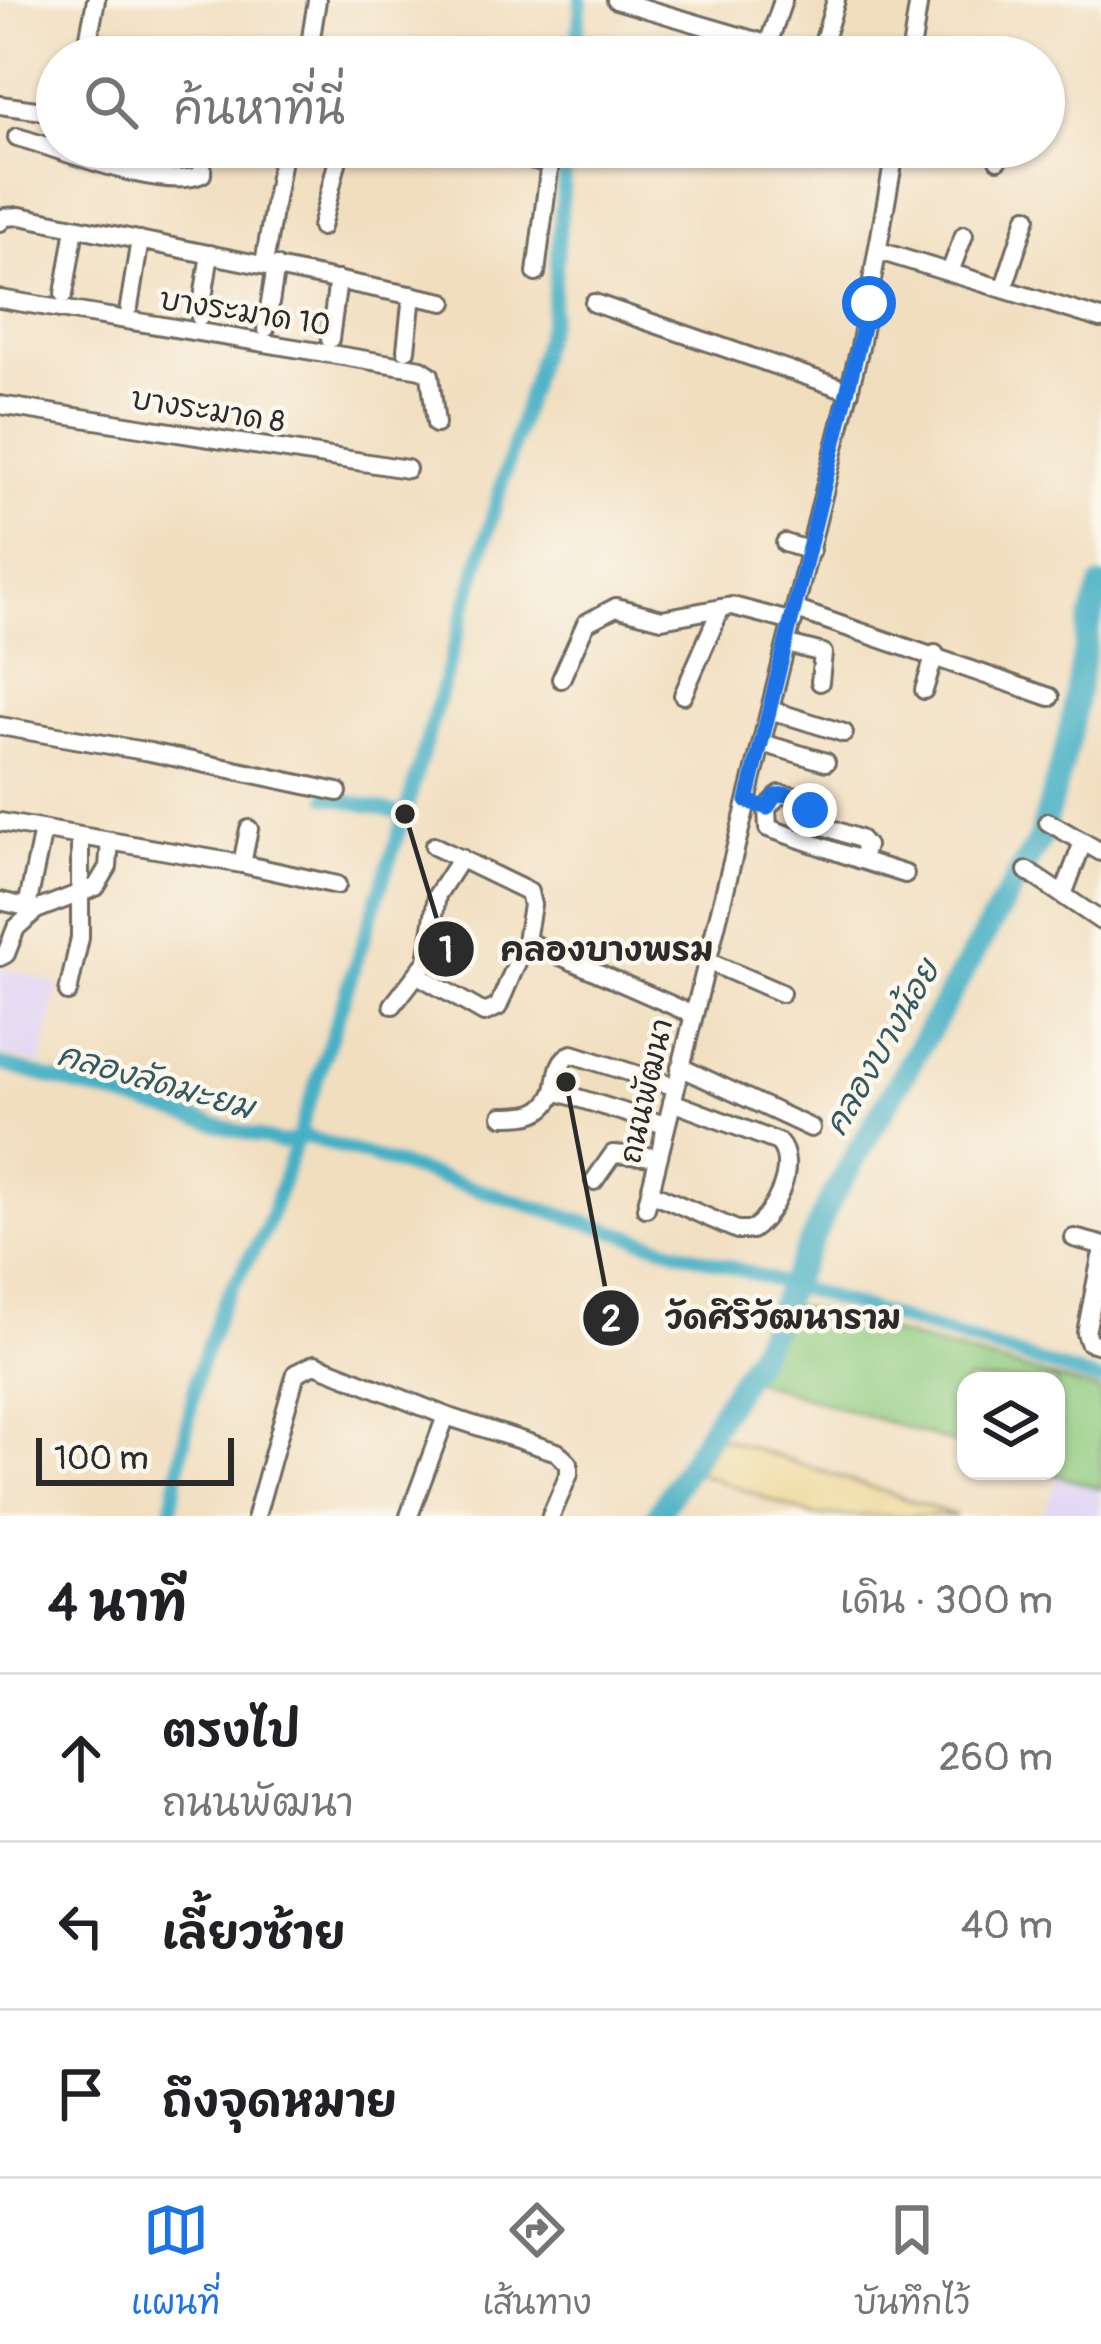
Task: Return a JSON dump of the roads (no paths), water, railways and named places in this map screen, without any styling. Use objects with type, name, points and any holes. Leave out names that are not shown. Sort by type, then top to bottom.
[{"type":"street","points":[[90,36],[96,0]]},
{"type":"street","points":[[311,36],[317,0]]},
{"type":"street","points":[[616,0],[733,36]]},
{"type":"street","points":[[772,36],[783,0]]},
{"type":"street","points":[[823,36],[836,0]]},
{"type":"street","points":[[913,36],[919,0]]},
{"type":"street","points":[[0,105],[36,110]]},
{"type":"street","points":[[17,137],[36,141]]},
{"type":"street","points":[[114,168],[185,179],[202,174],[202,168]]},
{"type":"street","points":[[266,328],[282,168]]},
{"type":"street","points":[[321,226],[336,168]]},
{"type":"street","points":[[536,273],[549,168]]},
{"type":"street","name":"ถนนพัฒนา","points":[[674,1095],[778,1142],[786,1151],[787,1168],[770,1212],[752,1230],[648,1200],[692,1014],[850,391],[893,168]]},
{"type":"street","points":[[0,222],[20,216],[444,302]]},
{"type":"street","points":[[1004,287],[1027,217]]},
{"type":"street","points":[[64,294],[75,228]]},
{"type":"street","points":[[950,272],[964,235]]},
{"type":"street","points":[[129,307],[140,240]]},
{"type":"street","points":[[879,251],[1101,319]]},
{"type":"street","points":[[200,317],[210,254]]},
{"type":"street","points":[[330,339],[338,280]]},
{"type":"street","points":[[406,350],[412,295]]},
{"type":"street","name":"บางระมาด 10","points":[[0,299],[421,368],[430,376],[436,424]]},
{"type":"street","points":[[594,303],[850,391]]},
{"type":"street","name":"บางระมาด 8","points":[[0,405],[407,469]]},
{"type":"street","points":[[785,543],[811,551]]},
{"type":"street","points":[[683,695],[721,608]]},
{"type":"street","points":[[561,679],[586,622],[609,609],[662,619],[740,608],[795,616],[935,654],[1050,697]]},
{"type":"street","points":[[788,644],[823,653],[820,682]]},
{"type":"street","points":[[924,690],[935,654]]},
{"type":"street","points":[[770,710],[844,733]]},
{"type":"street","points":[[0,726],[338,792]]},
{"type":"street","points":[[762,743],[826,762]]},
{"type":"street","points":[[861,860],[864,842],[815,820],[804,802],[791,795],[775,796],[767,808],[768,828],[800,842],[904,874]]},
{"type":"street","points":[[747,801],[767,808]]},
{"type":"street","points":[[800,842],[815,820]]},
{"type":"street","points":[[0,822],[337,885]]},
{"type":"street","points":[[1048,822],[1101,852]]},
{"type":"street","points":[[0,957],[32,908],[43,830]]},
{"type":"street","points":[[242,864],[249,830]]},
{"type":"street","points":[[68,992],[80,938],[80,837]]},
{"type":"street","points":[[1,905],[32,908],[96,887],[104,879],[110,842]]},
{"type":"street","points":[[1063,895],[1084,842]]},
{"type":"street","points":[[418,975],[491,1013],[498,1007],[526,941],[532,904],[529,892],[434,845]]},
{"type":"street","points":[[393,1005],[429,956],[437,895],[461,858]]},
{"type":"street","points":[[1027,871],[1101,921]]},
{"type":"street","points":[[526,941],[692,1014]]},
{"type":"street","points":[[707,961],[781,993]]},
{"type":"street","points":[[502,1116],[532,1116],[549,1104],[562,1061],[572,1054],[674,1095]]},
{"type":"street","points":[[680,1067],[811,1127]]},
{"type":"street","points":[[556,1090],[665,1125]]},
{"type":"street","points":[[594,1181],[613,1154],[658,1157]]},
{"type":"street","points":[[1074,1238],[1101,1245]]},
{"type":"street","points":[[1101,1257],[1086,1333],[1089,1342],[1101,1345]]},
{"type":"street","points":[[256,1516],[292,1384],[302,1367],[315,1364],[446,1416],[557,1452],[565,1459],[569,1474],[551,1516]]},
{"type":"street","points":[[409,1516],[446,1416]]},
{"type":"waterway","points":[[578,36],[581,0]]},
{"type":"waterway","points":[[170,1516],[197,1375],[223,1303],[265,1231],[297,1140],[405,814],[552,313],[565,168]]},
{"type":"waterway","name":"คลองบางน้อย","points":[[657,1516],[760,1349],[831,1199],[1040,839],[1069,738],[1089,625],[1101,587]]},
{"type":"waterway","points":[[328,797],[405,814]]},
{"type":"waterway","name":"คลองลัดมะยม","points":[[0,1064],[281,1143],[308,1137],[1101,1381]]},
{"type":"place","name":"คลองบางพรม","points":[[405,814]]},
{"type":"place","name":"วัดศิริวัฒนาราม","points":[[566,1082]]}]
